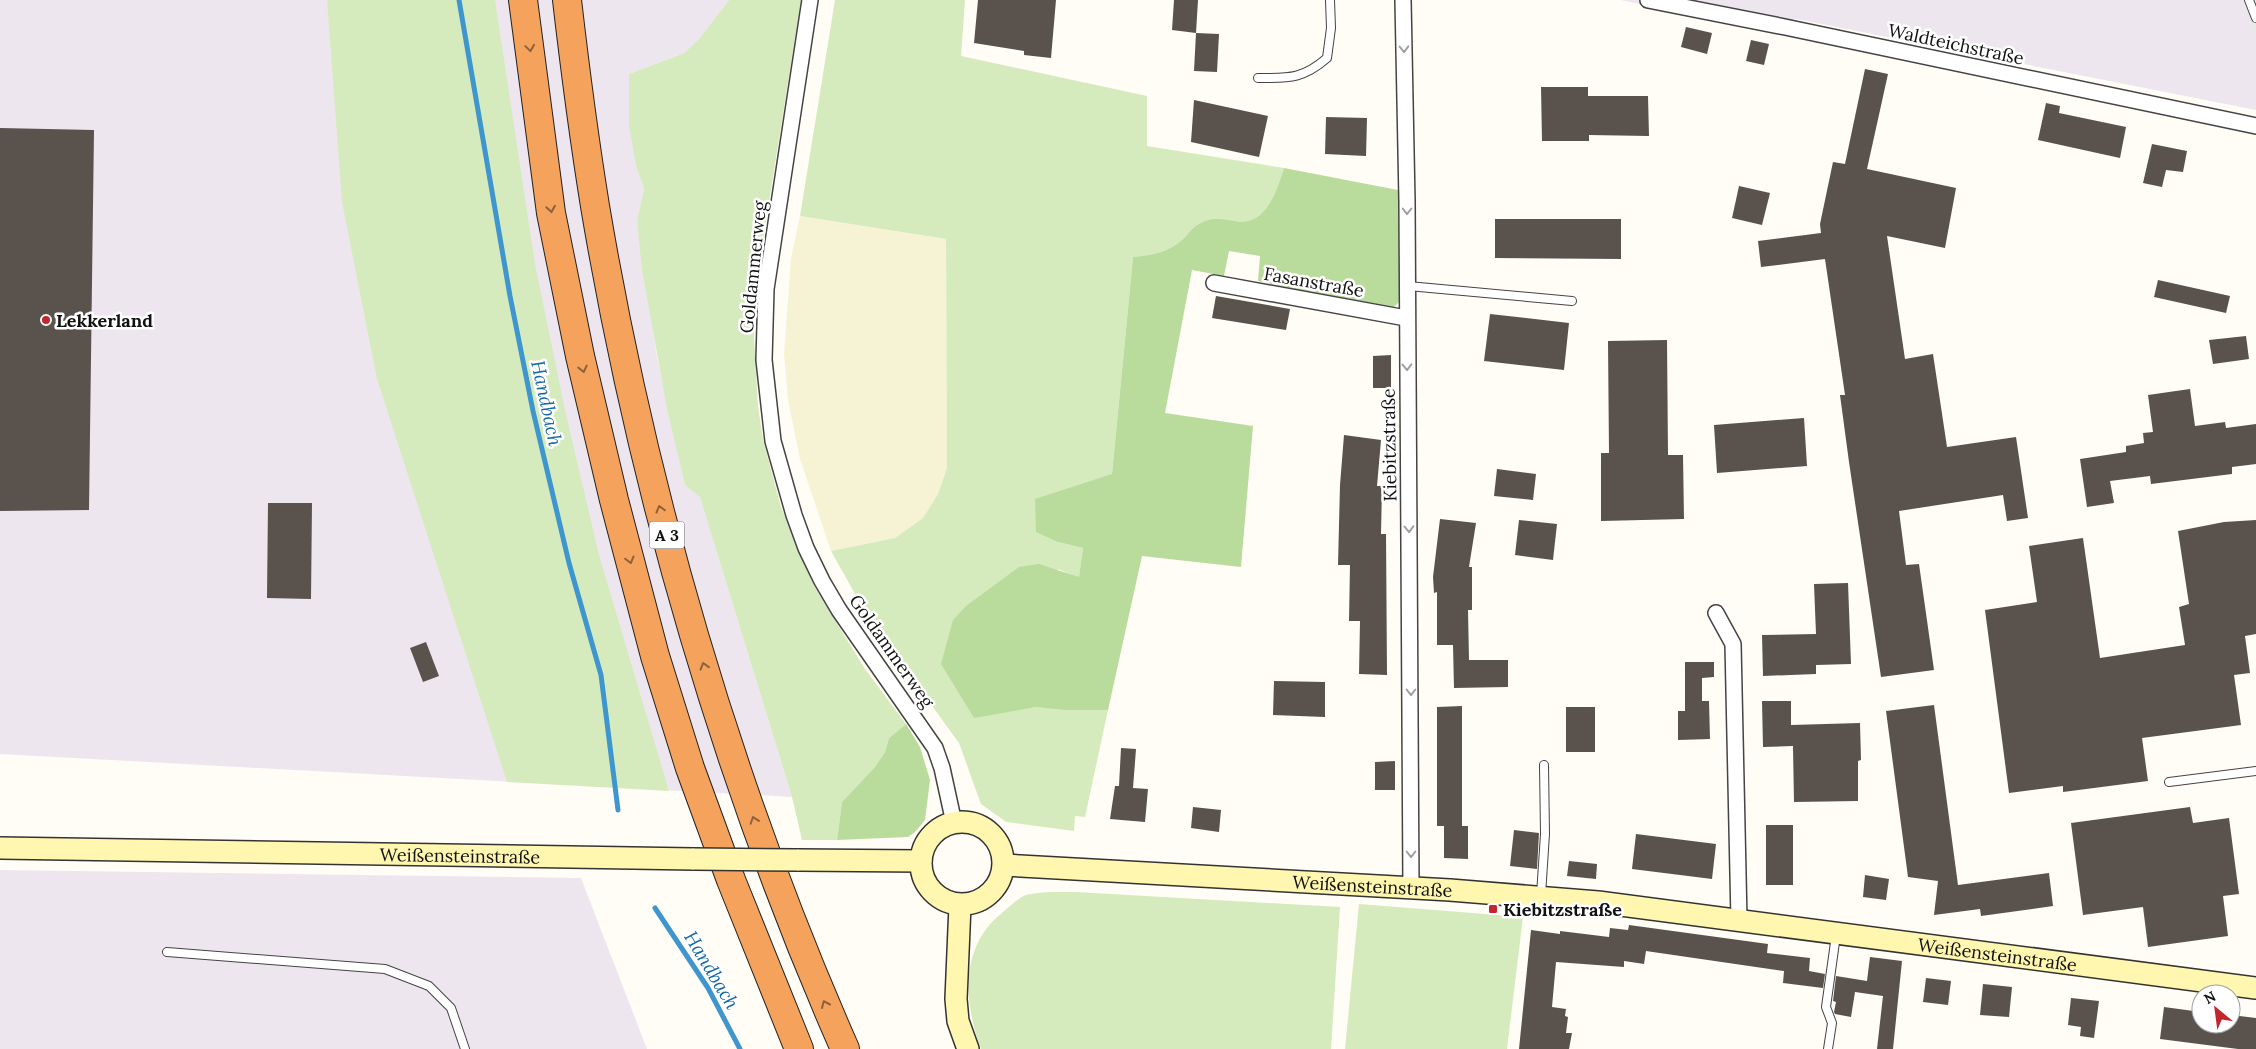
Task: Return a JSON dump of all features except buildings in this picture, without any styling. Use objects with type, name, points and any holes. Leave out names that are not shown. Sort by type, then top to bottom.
[{"type":"highway","name":"A 3","points":[[523,0],[552,213],[580,356],[619,518],[656,656],[690,768],[734,889],[798,1049]]},
{"type":"highway","name":"A 3","points":[[567,0],[595,206],[622,344],[655,490],[697,642],[742,783],[815,981],[845,1049]]},
{"type":"street","name":"Goldammerweg","points":[[810,0],[766,289],[764,360],[773,441],[794,515],[806,548],[838,610],[935,748],[942,768],[954,823]]},
{"type":"street","name":"Kiebitzstraße","points":[[1403,0],[1408,286],[1406,318],[1411,889]]},
{"type":"street","name":"Waldteichstraße","points":[[1648,0],[2256,126]]},
{"type":"street","name":"Fasanstraße","points":[[1214,283],[1406,318]]},
{"type":"street","points":[[1716,613],[1733,644],[1739,920]]},
{"type":"street","points":[[966,822],[978,825],[989,832],[1000,847],[1004,865],[1001,878],[985,898],[973,903],[960,905],[947,902],[936,896],[927,886],[922,874],[921,861],[924,848],[931,837],[941,828],[954,823],[966,822]]},
{"type":"street","name":"Weißensteinstraße","points":[[0,848],[468,854],[694,860],[921,861]]},
{"type":"street","name":"Weißensteinstraße","points":[[1004,865],[1541,897],[1739,920],[2256,988]]},
{"type":"street","points":[[960,905],[956,999],[958,1020],[968,1049]]},
{"type":"lane","points":[[1258,78],[1291,78],[1312,71],[1327,58],[1331,28],[1330,0]]},
{"type":"lane","points":[[2249,0],[2256,18]]},
{"type":"lane","points":[[1408,286],[1572,301]]},
{"type":"lane","points":[[1541,897],[1545,834],[1544,765]]},
{"type":"lane","points":[[2168,782],[2256,771]]},
{"type":"lane","points":[[1828,1049],[1832,1024],[1826,1007],[1837,933]]},
{"type":"lane","points":[[167,952],[385,969],[429,986],[451,1008],[464,1049]]},
{"type":"shaded area","points":[[0,0],[729,0],[698,40],[684,53],[629,74],[636,166],[644,189],[637,220],[657,357],[685,485],[700,496],[792,797],[0,754]]},
{"type":"shaded area","points":[[1621,0],[2256,0],[2256,110],[1796,19],[1767,31]]},
{"type":"shaded area","points":[[800,216],[946,239],[947,468],[938,494],[923,518],[895,538],[831,551],[800,459],[788,400],[784,354],[791,258]]},
{"type":"shaded area","points":[[0,870],[581,878],[647,1049],[0,1049]]},
{"type":"green space","points":[[327,0],[495,0],[535,264],[565,410],[599,555],[669,791],[507,782],[377,379],[342,202]]},
{"type":"green space","points":[[729,0],[801,0],[757,278],[754,338],[758,406],[763,440],[781,507],[814,586],[865,669],[906,724],[889,738],[885,752],[875,767],[842,802],[837,840],[802,840],[792,797],[700,497],[685,485],[667,409],[642,270],[637,220],[644,189],[636,166],[629,125],[629,74],[684,53],[698,40]]},
{"type":"green space","points":[[835,0],[965,0],[961,56],[1147,96],[1147,146],[1284,168],[1274,196],[1262,213],[1255,218],[1246,221],[1217,219],[1204,221],[1171,248],[1153,254],[1133,257],[1112,474],[1058,542],[1083,548],[1079,578],[1058,569],[1018,709],[1036,707],[1108,710],[1085,817],[1075,816],[1074,831],[1006,822],[981,804],[959,743],[879,633],[831,551],[895,538],[923,518],[938,494],[947,468],[946,239],[800,216]]},
{"type":"green space","points":[[1284,168],[1398,190],[1401,300],[1392,309],[1384,310],[1258,281],[1260,256],[1229,251],[1224,276],[1192,270],[1165,413],[1253,426],[1241,567],[1142,556],[1108,710],[1067,710],[1036,707],[974,718],[941,664],[953,620],[966,606],[1019,567],[1039,564],[1079,577],[1083,548],[1058,542],[1036,532],[1035,499],[1112,474],[1133,257],[1153,254],[1171,248],[1204,221],[1217,219],[1246,221],[1255,218],[1262,213],[1274,196]]},
{"type":"green space","points":[[906,724],[920,747],[930,780],[925,820],[908,837],[837,840],[842,802],[875,767],[885,752],[889,738]]},
{"type":"green space","points":[[1044,892],[1076,892],[1340,907],[1331,1049],[981,1049],[971,1013],[969,995],[969,976],[978,942],[988,927],[1023,896]]},
{"type":"green space","points":[[1359,904],[1523,917],[1507,1049],[1345,1049]]},
{"type":"waterway","name":"Handbach","points":[[459,0],[510,296],[533,411],[569,563],[601,675],[618,810]]},
{"type":"waterway","name":"Handbach","points":[[655,908],[708,988],[740,1049]]},
{"type":"place","name":"Lekkerland","points":[[46,320]]},
{"type":"place","name":"Kiebitzstraße","points":[[1493,909]]}]
